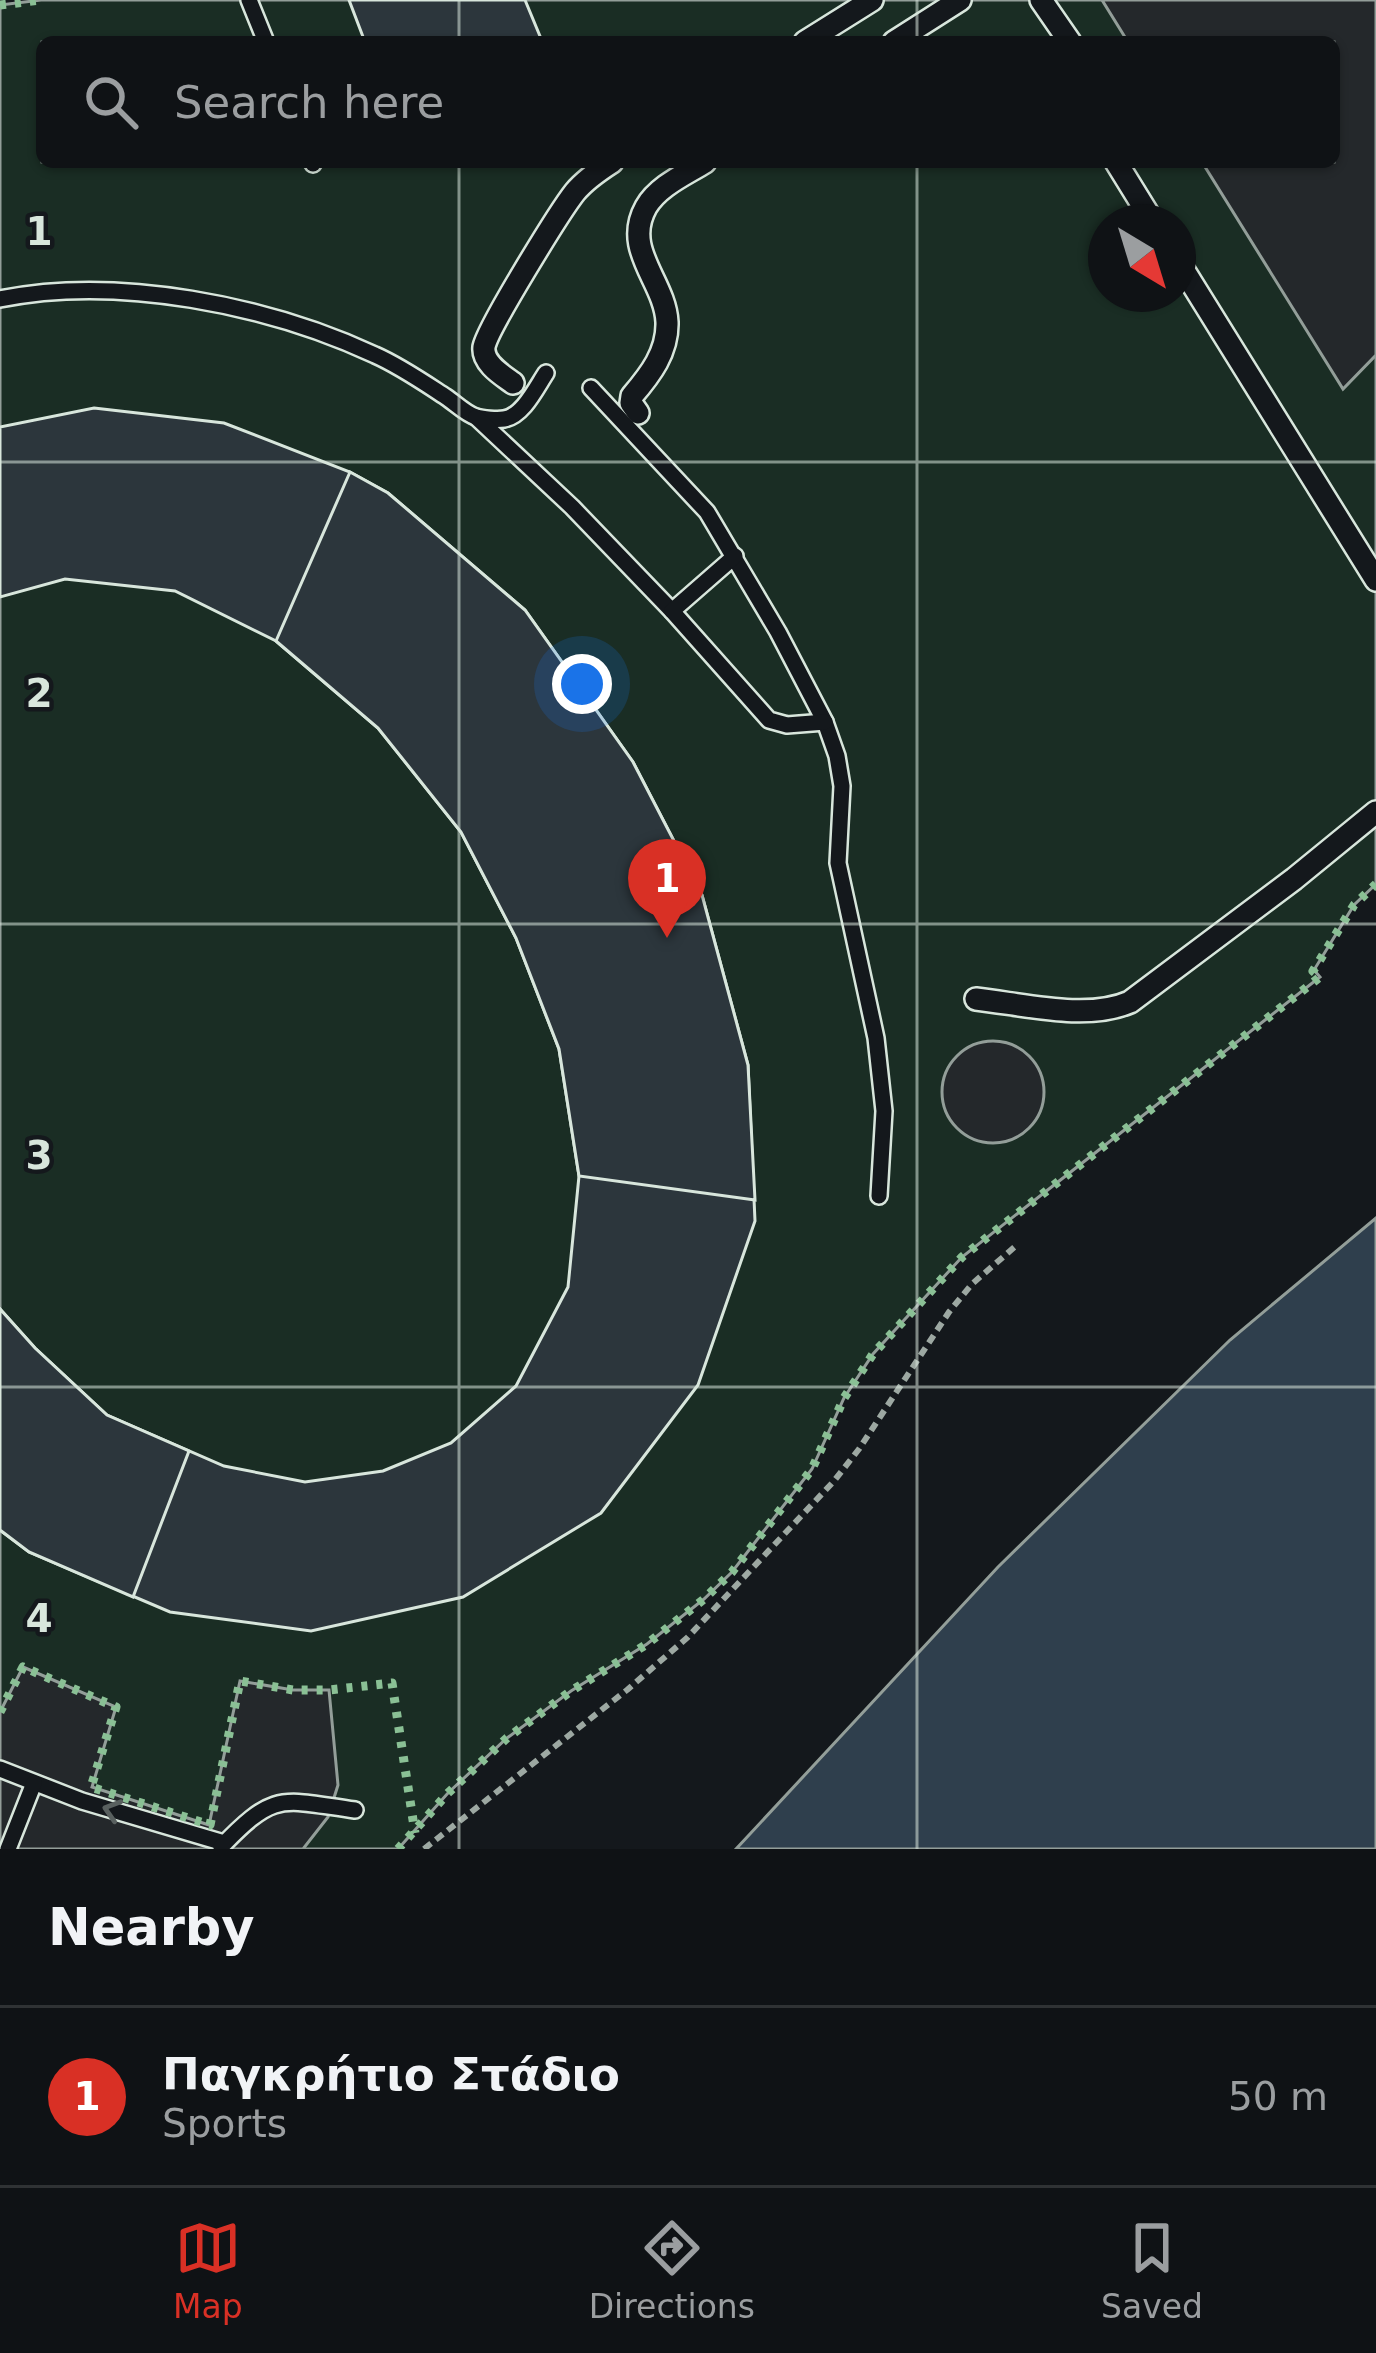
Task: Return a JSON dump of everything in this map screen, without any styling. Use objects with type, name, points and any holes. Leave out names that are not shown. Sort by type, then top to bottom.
[{"type":"street","points":[[815,36],[872,0]]},
{"type":"street","points":[[903,36],[960,0]]},
{"type":"street","points":[[1042,0],[1066,36]]},
{"type":"street","points":[[513,382],[487,360],[484,348],[564,208],[603,168]]},
{"type":"street","points":[[638,413],[632,396],[657,364],[667,326],[640,248],[640,224],[646,206],[696,168]]},
{"type":"street","points":[[1120,168],[1143,204]]},
{"type":"street","points":[[1196,291],[1376,580]]},
{"type":"street","points":[[976,999],[1088,1010],[1113,1009],[1130,1002],[1376,812]]},
{"type":"lane","points":[[249,0],[264,36]]},
{"type":"lane","points":[[0,299],[80,290],[158,294],[277,320],[378,356],[476,417],[672,610],[769,720],[787,725],[825,722]]},
{"type":"lane","points":[[476,417],[513,416],[546,373]]},
{"type":"lane","points":[[591,388],[707,512],[825,722],[842,786],[838,863],[876,1038],[884,1111],[879,1196]]},
{"type":"lane","points":[[672,610],[735,556]]},
{"type":"lane","points":[[0,1768],[82,1801],[222,1846],[254,1814],[279,1802],[356,1810]]},
{"type":"lane","points":[[8,1849],[34,1783]]},
{"type":"path","points":[[424,1849],[688,1637],[834,1480],[860,1449],[949,1312],[972,1284],[1018,1244]]},
{"type":"green space","points":[[41,0],[1376,0],[1376,884],[1354,905],[1314,970],[1320,977],[962,1257],[873,1354],[844,1398],[812,1469],[732,1572],[647,1644],[507,1738],[398,1849],[0,1849],[0,5]]},
{"type":"shaded area","points":[[1102,0],[1376,0],[1376,355],[1343,389],[1206,168],[1340,168],[1340,36],[1124,36]]},
{"type":"shaded area","points":[[993,1041],[1012,1045],[1029,1056],[1040,1073],[1044,1092],[1040,1111],[1029,1128],[1012,1139],[993,1143],[974,1139],[957,1128],[946,1111],[942,1092],[946,1073],[957,1056],[974,1045]]},
{"type":"shaded area","points":[[23,1667],[116,1707],[92,1787],[209,1825],[240,1681],[293,1690],[329,1690],[338,1785],[328,1817],[303,1849],[0,1849],[0,1712]]},
{"type":"water","points":[[1376,1218],[1376,1849],[736,1849],[998,1567],[1230,1340]]},
{"type":"building","points":[[349,0],[525,0],[540,36],[363,36]]},
{"type":"building","points":[[94,408],[224,423],[350,472],[388,493],[525,610],[633,762],[702,895],[748,1065],[755,1221],[698,1385],[601,1513],[463,1597],[311,1631],[170,1612],[29,1552],[0,1530],[0,1309],[107,1415],[224,1466],[305,1482],[383,1471],[451,1443],[516,1386],[568,1287],[579,1176],[559,1049],[516,938],[461,832],[378,728],[276,641],[175,591],[65,579],[0,597],[0,427]]},
{"type":"building","points":[[350,472],[388,493],[525,610],[633,762],[702,895],[748,1065],[755,1200],[579,1176],[559,1049],[516,938],[461,832],[378,728],[276,641]]},
{"type":"building","points":[[0,1309],[107,1415],[189,1451],[133,1597],[29,1552],[0,1530]]},
{"type":"hedge","points":[[0,5],[41,0]]},
{"type":"hedge","points":[[398,1849],[507,1738],[647,1644],[732,1572],[812,1469],[844,1398],[873,1354],[962,1257],[1320,977],[1313,971],[1354,905],[1376,884]]},
{"type":"hedge","points":[[0,1712],[23,1667],[116,1707],[91,1787],[210,1825],[240,1681],[293,1690],[392,1683],[415,1833]]},
{"type":"place","name":"Παγκρήτιο Στάδιο","points":[[667,938]]}]
